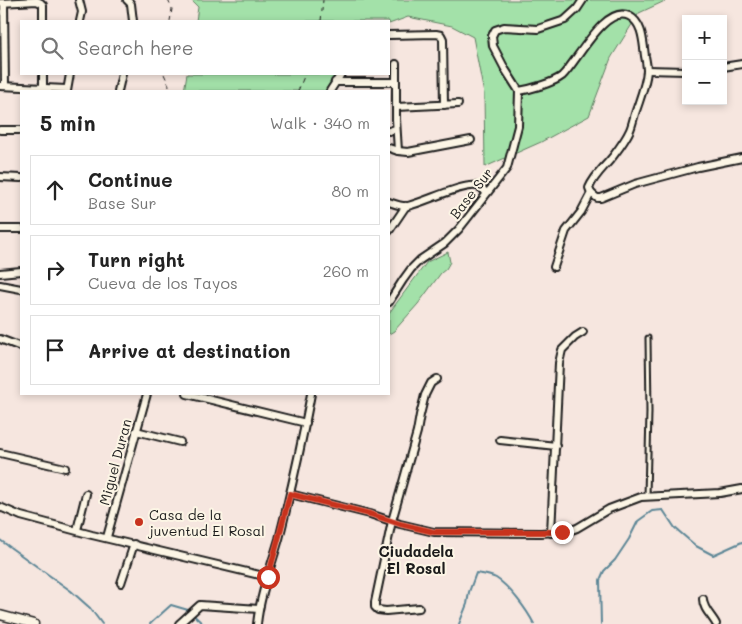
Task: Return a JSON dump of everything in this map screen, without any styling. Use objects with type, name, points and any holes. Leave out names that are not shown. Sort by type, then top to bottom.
[{"type":"street","points":[[79,0],[82,12],[80,20]]},
{"type":"street","points":[[583,0],[577,9],[565,20],[538,29],[504,27],[495,30],[492,36],[493,46],[519,91],[528,90],[561,76],[603,23],[622,14],[636,21],[643,36],[647,70],[630,130],[612,157],[593,179],[589,188],[597,198],[635,184],[698,167],[742,158]]},
{"type":"street","points":[[43,20],[43,5],[37,1],[2,3],[2,86],[67,90],[70,75]]},
{"type":"street","points":[[129,2],[133,20]]},
{"type":"street","points":[[390,35],[441,35],[443,39],[444,105]]},
{"type":"street","points":[[396,64],[398,151]]},
{"type":"street","points":[[727,66],[742,64]]},
{"type":"street","points":[[647,70],[682,70]]},
{"type":"street","points":[[43,75],[43,88]]},
{"type":"street","points":[[118,90],[122,75]]},
{"type":"street","points":[[331,90],[340,75]]},
{"type":"street","points":[[335,82],[395,82]]},
{"type":"street","name":"Base Sur","points":[[390,300],[403,280],[420,260],[445,243],[459,229],[507,168],[518,126],[519,91]]},
{"type":"street","points":[[396,107],[458,104]]},
{"type":"street","points":[[390,132],[396,129]]},
{"type":"street","points":[[0,130],[20,130]]},
{"type":"street","points":[[390,148],[408,152],[471,140]]},
{"type":"street","points":[[0,178],[20,178]]},
{"type":"street","points":[[390,202],[406,206],[463,187],[473,186],[479,186],[486,193]]},
{"type":"street","points":[[554,267],[566,231],[581,212],[592,193]]},
{"type":"street","points":[[390,230],[406,206]]},
{"type":"street","points":[[0,229],[20,229]]},
{"type":"street","points":[[0,273],[20,271]]},
{"type":"street","points":[[0,285],[20,289]]},
{"type":"street","points":[[551,533],[559,363],[562,350],[583,332]]},
{"type":"street","points":[[0,338],[20,348]]},
{"type":"street","points":[[419,608],[378,610],[375,607],[375,602],[392,521],[417,432],[425,394],[431,383],[437,379]]},
{"type":"street","name":"Miguel Duran","points":[[107,537],[147,395]]},
{"type":"street","points":[[191,395],[306,423]]},
{"type":"street","points":[[218,402],[220,395]]},
{"type":"street","points":[[258,624],[259,609],[290,494],[311,395]]},
{"type":"street","points":[[136,431],[180,442]]},
{"type":"street","points":[[500,440],[556,446]]},
{"type":"street","points":[[0,453],[65,468]]},
{"type":"street","points":[[290,494],[434,532],[551,533],[577,528],[609,509],[641,497],[720,493],[742,489]]},
{"type":"street","points":[[77,530],[86,494]]},
{"type":"street","points":[[0,507],[21,516],[268,577]]},
{"type":"street","points":[[121,583],[134,544]]},
{"type":"street","points":[[703,600],[703,604],[716,624]]},
{"type":"street","points":[[179,624],[200,605],[259,609]]},
{"type":"street","points":[[0,615],[34,624]]},
{"type":"lane","points":[[648,338],[648,497]]},
{"type":"path","points":[[168,0],[172,9],[170,20]]},
{"type":"path","points":[[321,20],[323,0]]},
{"type":"path","points":[[164,75],[169,85],[168,90]]},
{"type":"path","points":[[298,90],[304,75]]},
{"type":"green space","points":[[191,0],[667,0],[639,13],[611,58],[589,116],[541,142],[485,167],[484,94],[473,37],[452,26],[408,17],[390,24],[390,20],[196,20],[198,7]]},
{"type":"green space","points":[[187,75],[336,75],[328,90],[184,90]]},
{"type":"green space","points":[[448,252],[450,262],[446,269],[418,304],[390,333],[390,312],[427,262]]},
{"type":"waterway","points":[[601,624],[600,580],[604,571],[615,560],[638,521],[652,511],[663,510],[675,528],[696,546],[713,555],[742,542]]},
{"type":"waterway","points":[[0,540],[71,591],[90,608],[102,624]]},
{"type":"waterway","points":[[459,624],[476,573],[492,576],[507,587],[518,599],[534,624]]},
{"type":"waterway","points":[[150,624],[171,605],[188,610],[203,624]]},
{"type":"place","name":"Casa de la juventud El Rosal","points":[[139,522]]},
{"type":"district","name":"Ciudadela El Rosal","points":[[416,560]]},
{"type":"route","points":[[268,577],[290,494],[434,532],[562,532]]}]
